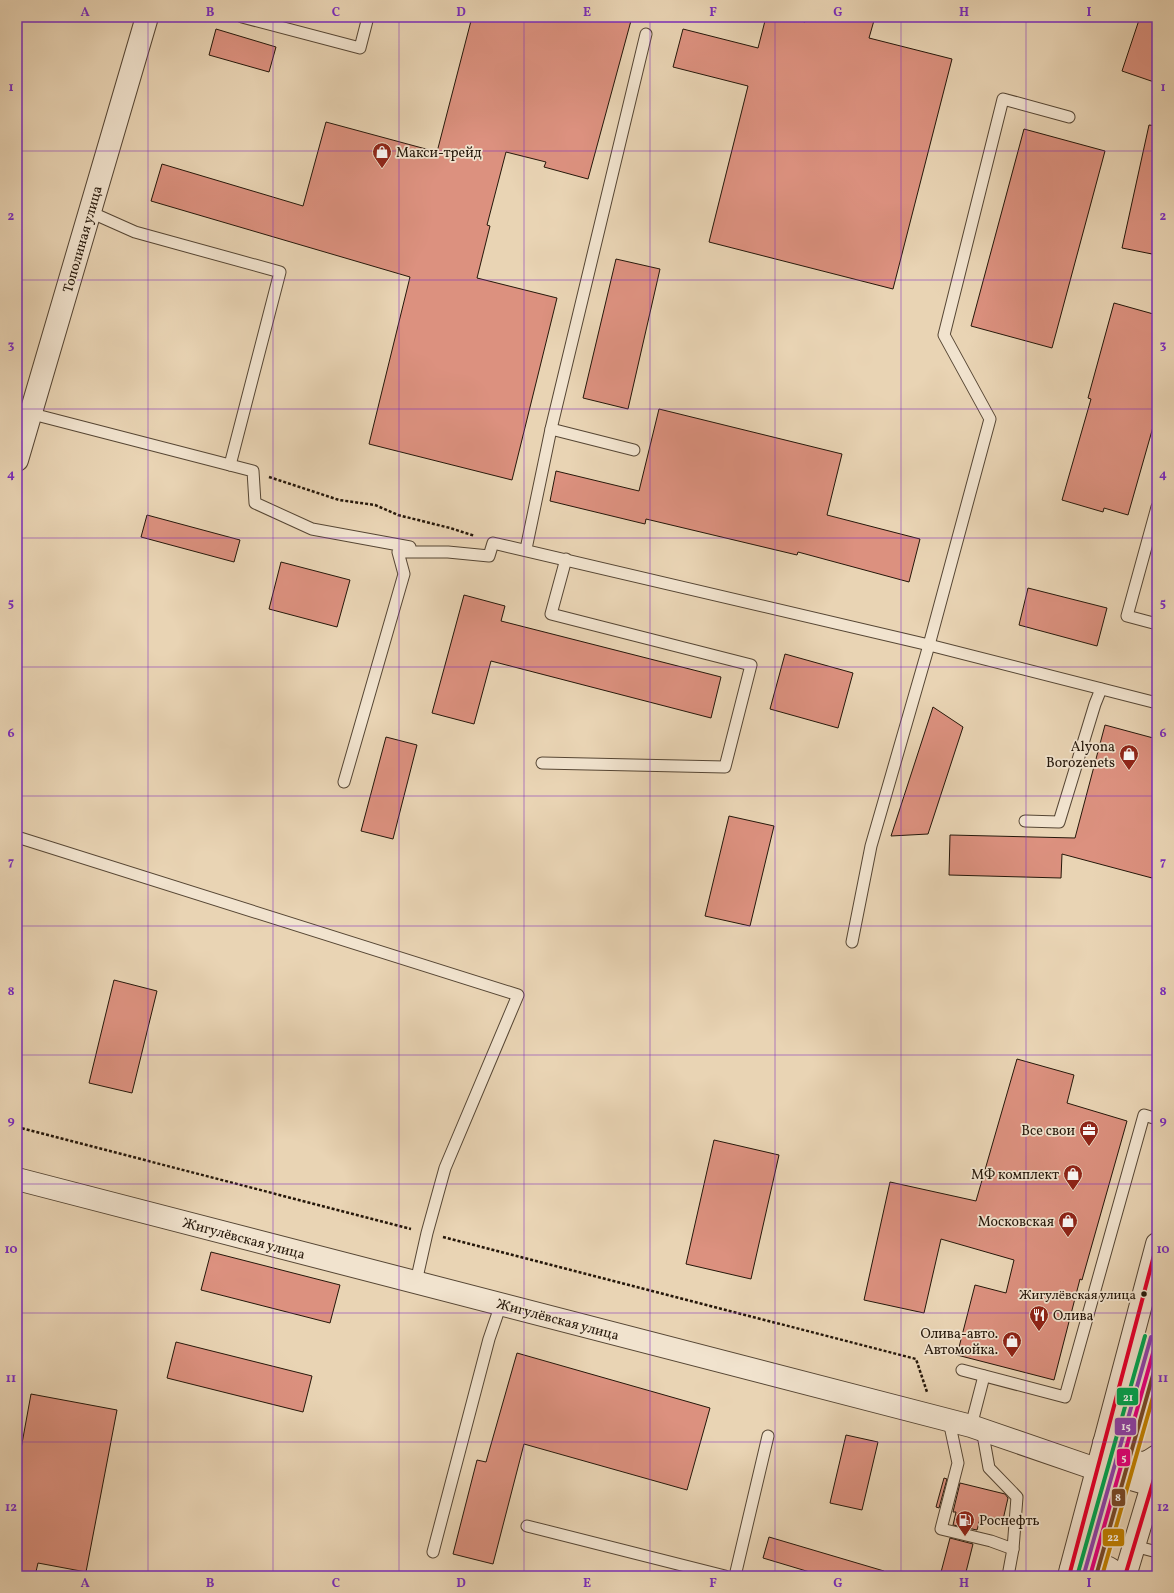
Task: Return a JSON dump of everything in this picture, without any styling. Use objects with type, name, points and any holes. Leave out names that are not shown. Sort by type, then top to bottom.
[{"type":"street","name":"Тополиная улица","points":[[17,460],[24,412],[90,212],[147,17]]},
{"type":"street","name":"Жигулёвская улица","points":[[17,1179],[976,1428],[1096,1470],[1155,1477]]},
{"type":"street","points":[[1070,1573],[1157,1244]]},
{"type":"street","points":[[1104,1443],[1114,1456],[1130,1462],[1146,1463],[1157,1456]]},
{"type":"street","points":[[1125,1576],[1155,1477]]},
{"type":"street","points":[[1070,1573],[1089,1564],[1098,1564],[1114,1571],[1118,1576]]},
{"type":"lane","points":[[242,17],[360,48],[368,17]]},
{"type":"lane","points":[[526,549],[551,429],[646,34]]},
{"type":"lane","points":[[852,942],[871,846],[929,645],[990,419],[944,335],[1003,99],[1069,117]]},
{"type":"lane","points":[[90,212],[135,232],[280,272],[230,465]]},
{"type":"lane","points":[[24,412],[253,471],[255,503],[312,528],[384,543],[448,552],[489,556],[493,543],[526,549],[929,645],[1157,703]]},
{"type":"lane","points":[[551,429],[634,450]]},
{"type":"lane","points":[[1157,507],[1127,616],[1157,624]]},
{"type":"lane","points":[[344,782],[404,574],[398,552],[448,552]]},
{"type":"lane","points":[[542,763],[725,767],[751,665],[550,614],[566,559]]},
{"type":"lane","points":[[1025,821],[1059,822],[1095,704],[1101,689]]},
{"type":"lane","points":[[17,837],[518,995],[445,1168],[427,1233],[416,1282]]},
{"type":"lane","points":[[962,1370],[1064,1397],[1144,1115],[1157,1119]]},
{"type":"lane","points":[[433,1552],[489,1339],[501,1304]]},
{"type":"lane","points":[[984,1376],[976,1428],[990,1468],[1017,1497],[1013,1548],[1008,1576]]},
{"type":"lane","points":[[942,1419],[958,1464],[942,1529],[1013,1548]]},
{"type":"lane","points":[[735,1576],[768,1436]]},
{"type":"lane","points":[[528,1526],[725,1576]]},
{"type":"lane","points":[[1134,1546],[1157,1552]]},
{"type":"path","points":[[253,471],[340,500],[374,505],[398,515],[450,528],[493,543]]},
{"type":"path","points":[[17,1127],[916,1359],[942,1419]]},
{"type":"building","points":[[472,17],[632,17],[588,179],[544,167],[546,162],[506,152],[487,225],[490,226],[477,278],[557,298],[512,480],[369,444],[410,277],[151,201],[162,164],[303,206],[326,122],[437,152]]},
{"type":"building","points":[[766,17],[786,17],[805,22],[806,17],[875,17],[869,38],[952,59],[893,289],[709,242],[748,86],[673,67],[683,29],[758,48]]},
{"type":"building","points":[[1140,17],[1157,17],[1157,83],[1122,71]]},
{"type":"building","points":[[216,29],[276,47],[269,72],[209,55]]},
{"type":"building","points":[[1149,125],[1157,126],[1157,255],[1122,248]]},
{"type":"building","points":[[1024,129],[1105,151],[1052,348],[971,326]]},
{"type":"building","points":[[616,259],[660,269],[628,409],[583,398]]},
{"type":"building","points":[[1114,303],[1157,315],[1157,413],[1128,515],[1104,508],[1103,512],[1062,500],[1091,399],[1088,398]]},
{"type":"building","points":[[659,409],[842,454],[827,515],[920,539],[909,582],[798,552],[797,555],[646,519],[645,524],[550,501],[556,471],[639,491]]},
{"type":"building","points":[[147,515],[240,540],[234,562],[141,537]]},
{"type":"building","points":[[281,562],[350,580],[337,627],[269,609]]},
{"type":"building","points":[[1028,588],[1107,608],[1097,646],[1019,625]]},
{"type":"building","points":[[464,595],[505,606],[501,621],[721,677],[711,718],[491,661],[474,724],[432,713]]},
{"type":"building","points":[[785,654],[853,673],[838,728],[770,709]]},
{"type":"building","points":[[933,707],[963,727],[928,834],[891,836]]},
{"type":"building","points":[[1105,725],[1157,739],[1157,860],[1152,878],[1062,854],[1061,878],[949,875],[950,835],[1075,838]]},
{"type":"building","points":[[386,737],[417,745],[393,839],[361,831]]},
{"type":"building","points":[[729,816],[774,826],[750,926],[705,916]]},
{"type":"building","points":[[114,980],[157,991],[132,1093],[89,1083]]},
{"type":"building","points":[[1017,1059],[1074,1075],[1067,1103],[1127,1121],[1082,1280],[1080,1279],[1054,1380],[957,1355],[975,1285],[1006,1293],[1014,1260],[941,1239],[924,1313],[864,1300],[890,1182],[976,1201]]},
{"type":"building","points":[[714,1140],[779,1155],[751,1279],[686,1264]]},
{"type":"building","points":[[211,1252],[340,1285],[330,1323],[201,1290]]},
{"type":"building","points":[[176,1342],[312,1376],[303,1412],[167,1378]]},
{"type":"building","points":[[517,1353],[710,1408],[687,1490],[524,1444],[493,1564],[453,1554],[477,1460],[486,1462]]},
{"type":"building","points":[[31,1394],[117,1410],[86,1572],[38,1563],[35,1576],[17,1576],[17,1471]]},
{"type":"building","points":[[846,1435],[878,1442],[862,1510],[830,1503]]},
{"type":"building","points":[[944,1478],[947,1479],[939,1508],[936,1507]]},
{"type":"building","points":[[960,1483],[1005,1494],[1008,1498],[1002,1524],[980,1519],[977,1530],[953,1525],[956,1512],[953,1512]]},
{"type":"building","points":[[769,1537],[884,1571],[884,1576],[823,1576],[763,1558]]},
{"type":"building","points":[[950,1538],[973,1544],[965,1576],[940,1576]]},
{"type":"transit line","name":"21","points":[[1069,1576],[1157,1244]]},
{"type":"transit line","name":"21","points":[[1078,1573],[1145,1336]]},
{"type":"transit line","name":"15","points":[[1084,1574],[1151,1337]]},
{"type":"transit line","name":"5","points":[[1090,1576],[1157,1339]]},
{"type":"transit line","name":"8","points":[[1096,1576],[1157,1361]]},
{"type":"transit line","name":"22","points":[[1102,1576],[1157,1383]]},
{"type":"transit line","name":"21","points":[[1125,1576],[1157,1469]]},
{"type":"place","name":"Макси-трейд","points":[[382,169]]},
{"type":"place","name":"Alyona Borozenets","points":[[1129,771]]},
{"type":"place","name":"Все свои","points":[[1089,1147]]},
{"type":"place","name":"МФ комплект","points":[[1073,1191]]},
{"type":"place","name":"Московская","points":[[1068,1238]]},
{"type":"place","name":"Жигулёвская улица","points":[[1144,1294]]},
{"type":"place","name":"Олива","points":[[1039,1332]]},
{"type":"place","name":"Олива-авто. Автомойка.","points":[[1012,1358]]},
{"type":"place","name":"Роснефть","points":[[965,1537]]}]
